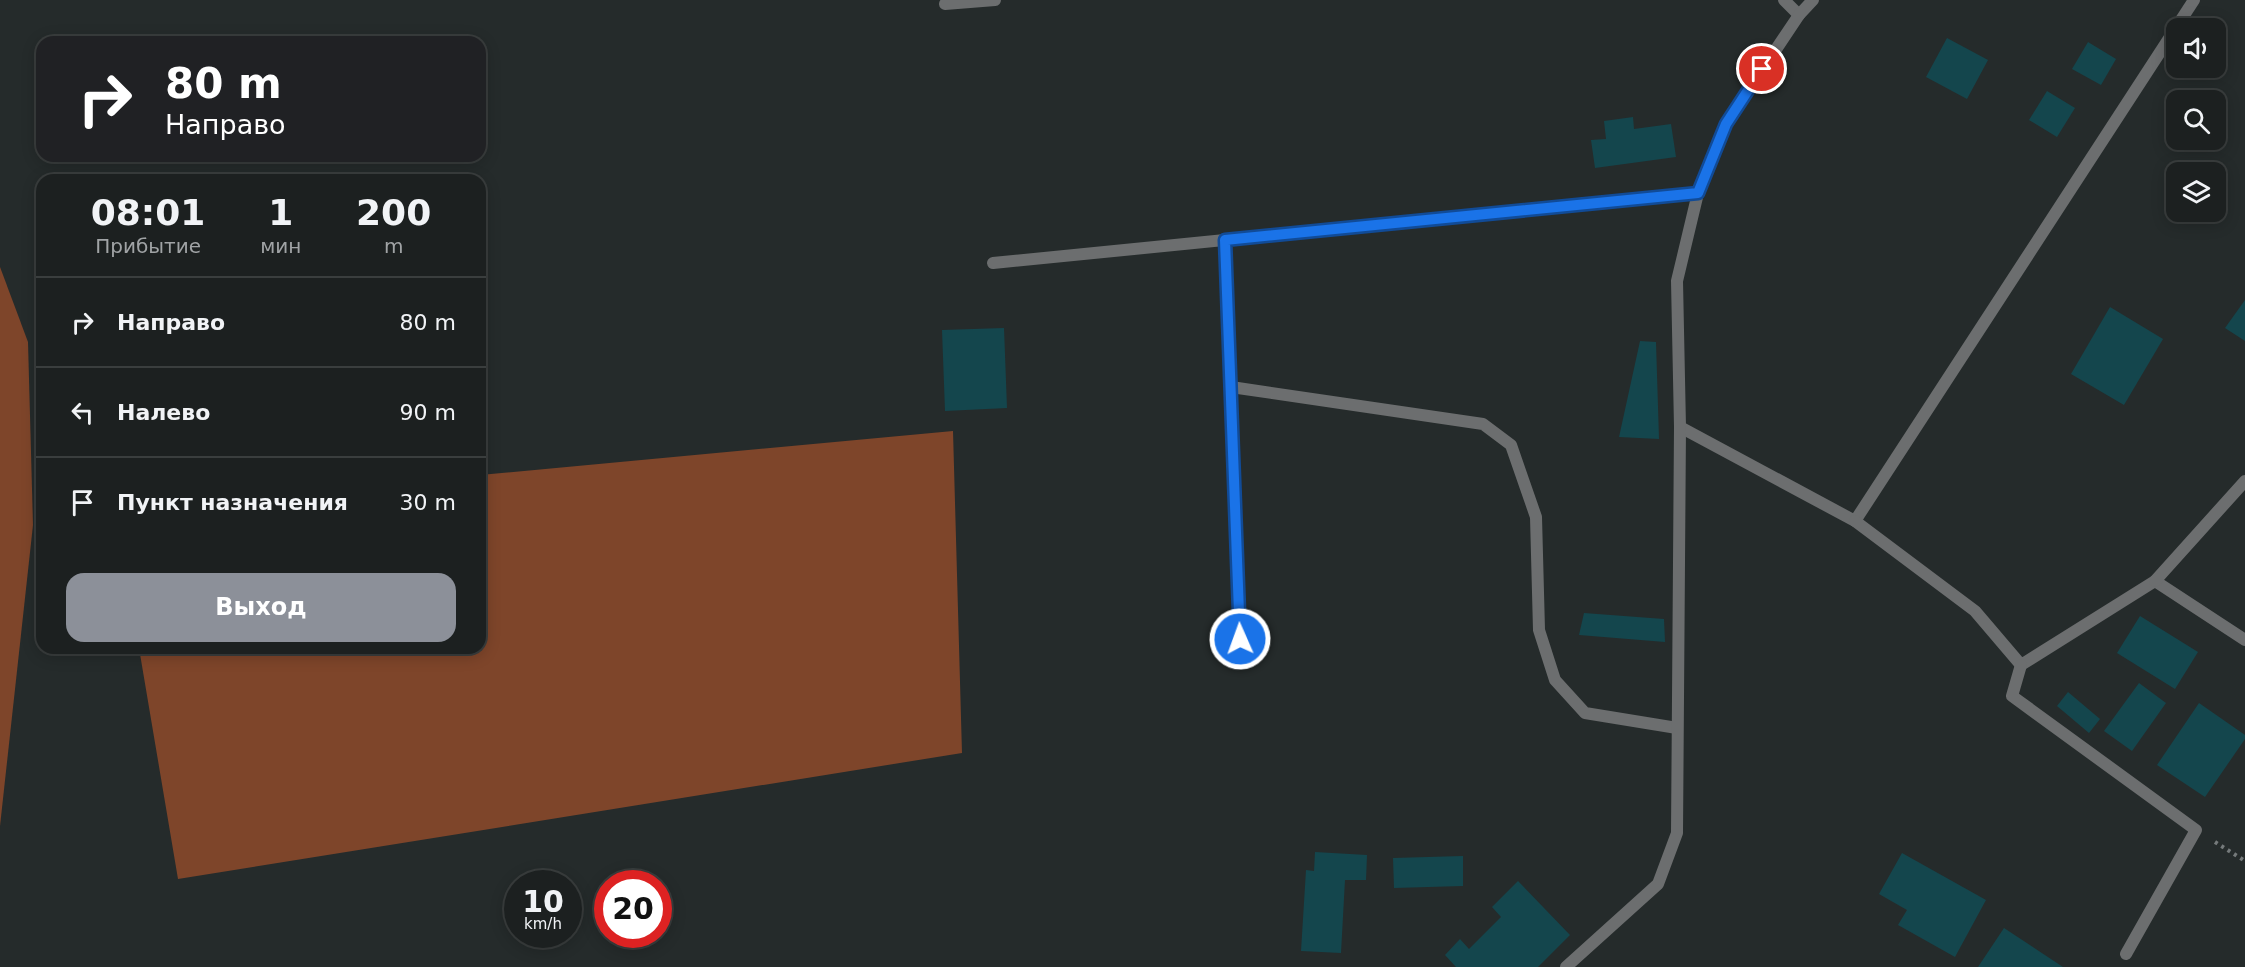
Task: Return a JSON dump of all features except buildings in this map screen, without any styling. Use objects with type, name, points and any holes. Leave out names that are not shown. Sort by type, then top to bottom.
[{"type":"street","points":[[945,4],[996,0]]},
{"type":"street","points":[[1784,0],[1799,15]]},
{"type":"street","points":[[1566,967],[1658,884],[1677,833],[1680,427],[1677,281],[1698,193],[1726,124],[1799,15],[1813,0]]},
{"type":"street","points":[[1855,521],[2194,0]]},
{"type":"street","points":[[993,263],[1698,193]]},
{"type":"street","points":[[1225,240],[1240,639]]},
{"type":"street","points":[[1231,387],[1484,424],[1511,445],[1536,517],[1539,630],[1556,680],[1585,713],[1677,728]]},
{"type":"street","points":[[1680,427],[1855,521],[1975,611],[2021,665]]},
{"type":"street","points":[[2126,954],[2196,830],[2012,696],[2021,665],[2155,581],[2245,482]]},
{"type":"street","points":[[2155,581],[2245,640]]},
{"type":"path","points":[[2196,830],[2245,861]]},
{"type":"shaded area","points":[[0,267],[28,342],[33,525],[0,826]]},
{"type":"shaded area","points":[[953,431],[962,753],[178,879],[140,654],[486,654],[486,474]]},
{"type":"route","points":[[1240,639],[1225,240],[1698,193],[1726,124],[1762,69]]}]
